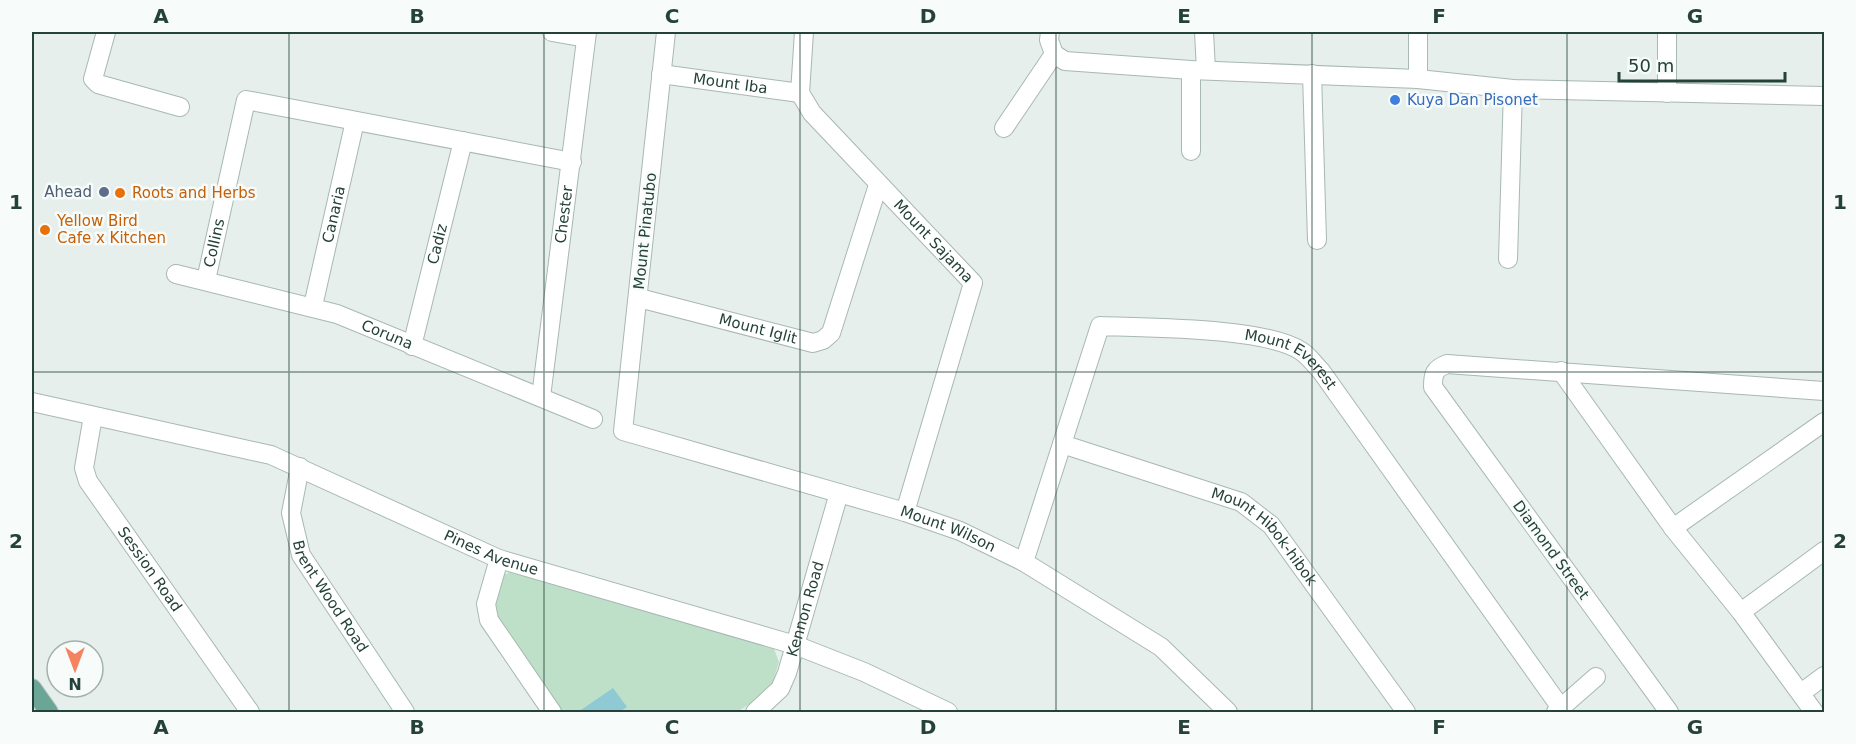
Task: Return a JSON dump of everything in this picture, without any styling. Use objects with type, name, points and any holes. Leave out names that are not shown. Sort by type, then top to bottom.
[{"type":"main road","points":[[32,688],[49,712]]},
{"type":"street","points":[[106,32],[93,79],[98,84],[180,107]]},
{"type":"street","points":[[552,32],[587,35]]},
{"type":"street","name":"Mount Pinatubo","points":[[623,431],[666,32]]},
{"type":"street","points":[[800,93],[804,32]]},
{"type":"street","points":[[1050,32],[1049,40],[1054,54],[1065,61],[1198,70],[1419,79],[1513,88],[1824,96]]},
{"type":"street","points":[[1191,151],[1198,70],[1204,32]]},
{"type":"street","points":[[1419,32],[1419,79]]},
{"type":"street","points":[[1666,32],[1667,93]]},
{"type":"street","name":"Chester","points":[[541,397],[587,35]]},
{"type":"street","points":[[1004,128],[1054,54]]},
{"type":"street","name":"Mount Iba","points":[[661,74],[800,93]]},
{"type":"street","points":[[1312,75],[1317,240]]},
{"type":"street","points":[[1508,259],[1513,88]]},
{"type":"street","name":"Mount Sajama","points":[[800,93],[812,113],[973,283],[905,512]]},
{"type":"street","name":"Collins","points":[[207,280],[246,100],[355,121]]},
{"type":"street","points":[[355,121],[572,162]]},
{"type":"street","name":"Canaria","points":[[313,306],[355,121]]},
{"type":"street","name":"Cadiz","points":[[412,346],[463,141]]},
{"type":"street","name":"Mount Iglit","points":[[639,298],[813,342],[823,340],[831,333],[878,185]]},
{"type":"street","name":"Coruna","points":[[176,274],[313,306],[593,419]]},
{"type":"street","name":"Mount Everest","points":[[1024,562],[1100,326],[1221,332],[1268,339],[1301,351],[1321,371],[1559,710]]},
{"type":"street","name":"Diamond Street","points":[[1561,371],[1447,364],[1438,368],[1433,374],[1432,387],[1669,712]]},
{"type":"street","points":[[1561,371],[1824,391]]},
{"type":"street","points":[[1561,371],[1673,528],[1742,612],[1814,712]]},
{"type":"street","name":"Pines Avenue","points":[[32,402],[271,455],[499,559],[795,645],[864,672],[937,710]]},
{"type":"street","name":"Session Road","points":[[93,416],[84,468],[88,481],[250,712]]},
{"type":"street","points":[[1673,528],[1824,422]]},
{"type":"street","name":"Mount Wilson","points":[[623,431],[905,512],[960,531],[1024,562],[1161,647],[1228,712]]},
{"type":"street","name":"Mount Hibok-hibok","points":[[1062,444],[1241,502],[1271,525],[1406,712]]},
{"type":"street","name":"Brent Wood Road","points":[[300,467],[291,513],[301,555],[405,712]]},
{"type":"street","name":"Kennon Road","points":[[755,712],[780,689],[839,493]]},
{"type":"street","points":[[1742,612],[1824,551]]},
{"type":"street","points":[[499,559],[486,604],[489,620],[552,712]]},
{"type":"street","points":[[1801,693],[1824,676]]},
{"type":"street","points":[[1559,710],[1596,677]]},
{"type":"green space","points":[[512,571],[774,649],[779,662],[770,691],[737,712],[561,712],[498,616],[495,606],[503,575]]},
{"type":"water","points":[[613,688],[627,707],[619,712],[578,712]]},
{"type":"place","name":"Kuya Dan Pisonet","points":[[1395,100]]},
{"type":"place","name":"Ahead","points":[[104,192]]},
{"type":"place","name":"Roots and Herbs","points":[[120,193]]},
{"type":"place","name":"Yellow Bird Cafe x Kitchen","points":[[45,230]]}]
